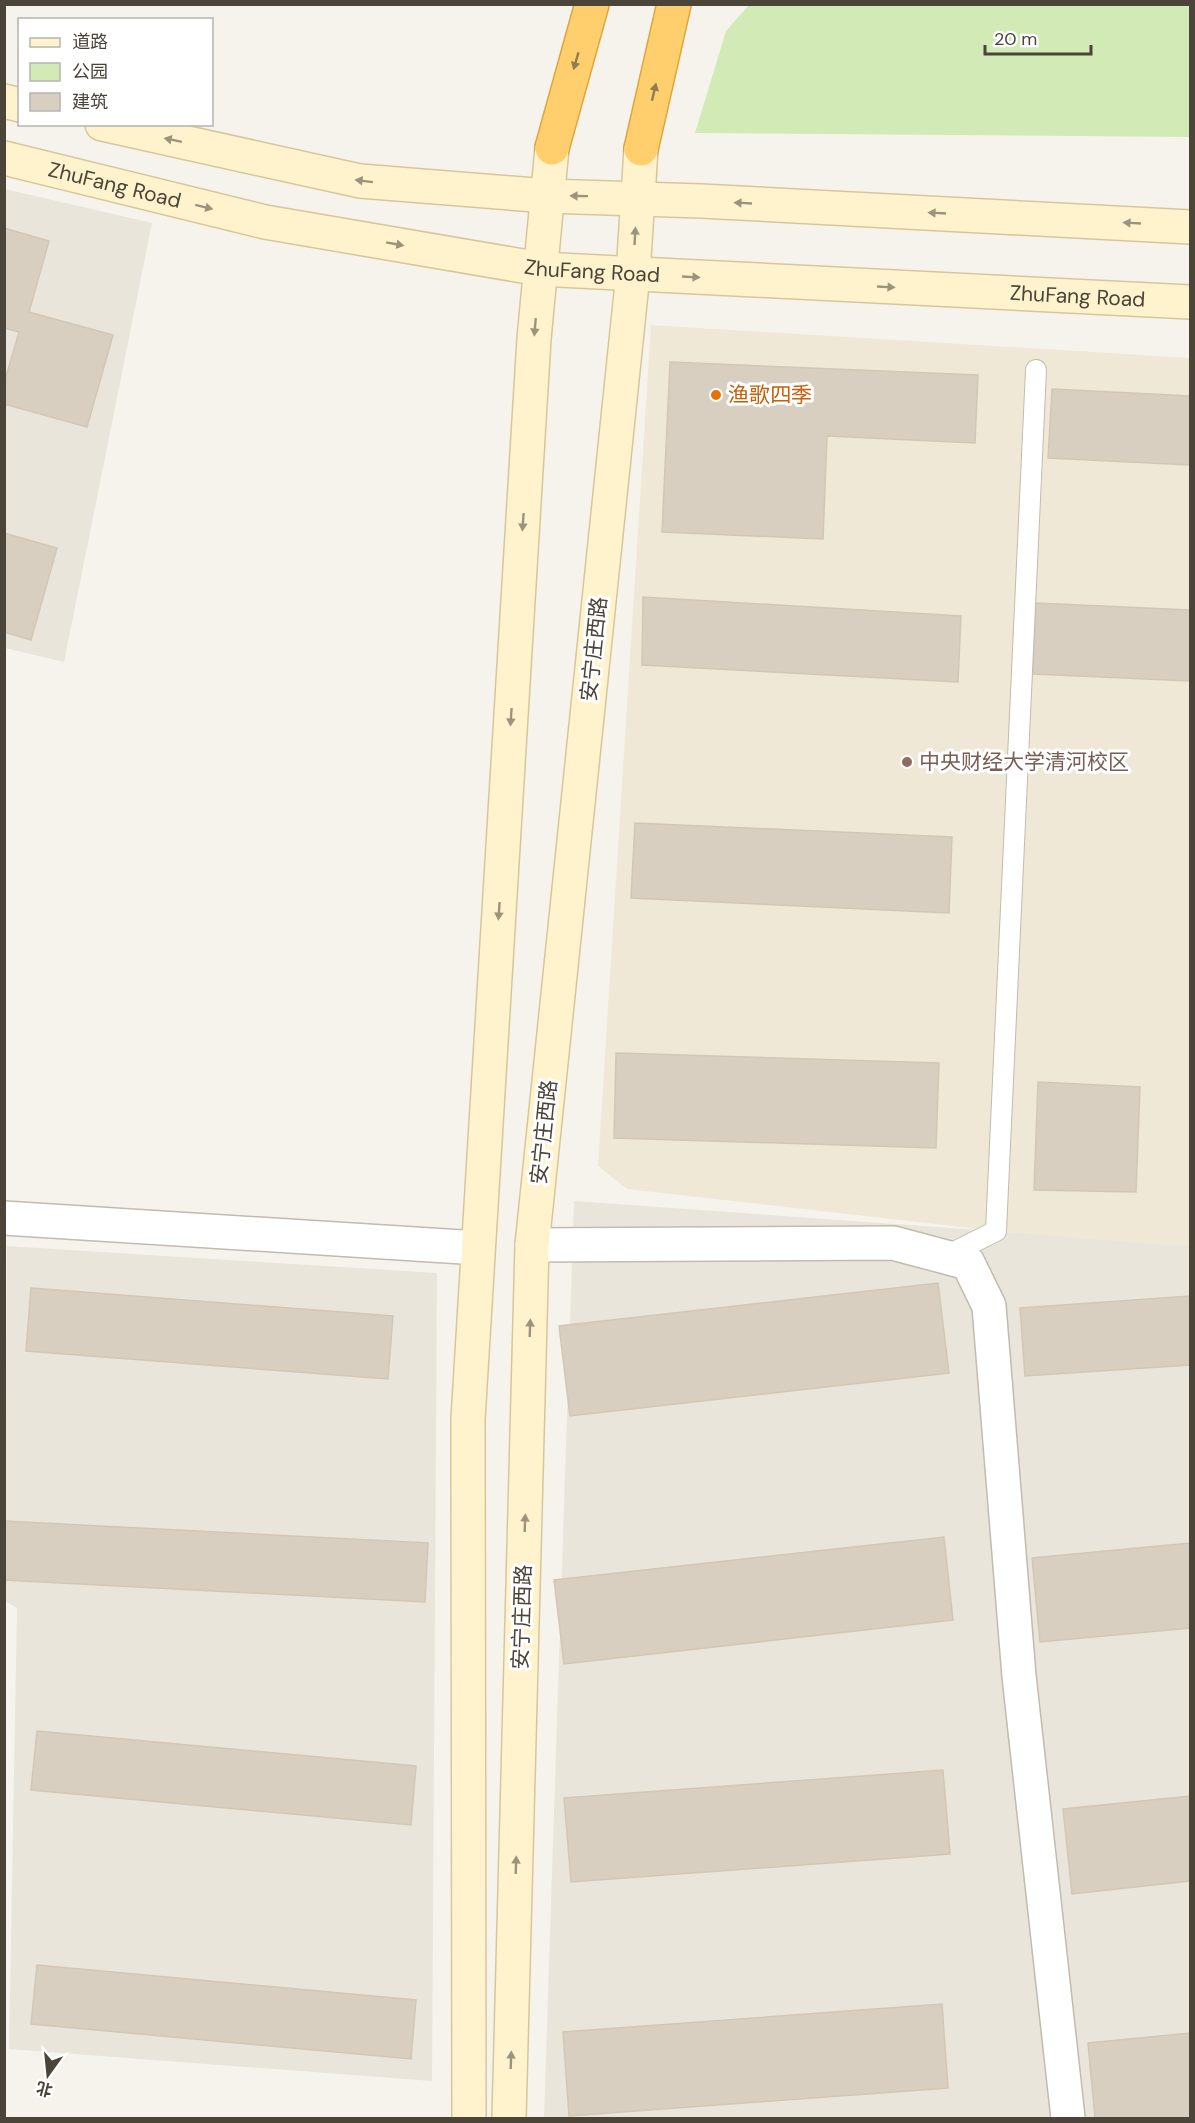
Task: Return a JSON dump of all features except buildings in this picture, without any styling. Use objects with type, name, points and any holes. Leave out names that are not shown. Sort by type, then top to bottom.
[{"type":"highway","points":[[552,148],[592,4]]},
{"type":"highway","points":[[641,149],[674,4]]},
{"type":"main road","points":[[111,126],[360,181],[547,196],[638,198],[1191,226]]},
{"type":"main road","points":[[469,2118],[468,1419],[540,269],[552,148]]},
{"type":"main road","name":"安宁庄西路","points":[[509,2118],[532,1245],[633,274],[641,149]]},
{"type":"main road","name":"ZhuFang Road","points":[[4,158],[265,222],[540,269],[1191,302]]},
{"type":"street","points":[[4,1218],[478,1248]]},
{"type":"street","points":[[532,1245],[893,1243],[968,1263],[989,1306],[1019,1676],[1068,2118]]},
{"type":"lane","points":[[944,1257],[996,1231],[1036,370]]},
{"type":"shaded area","points":[[5,189],[152,223],[64,662],[5,648]]},
{"type":"shaded area","name":"中央财经大学清河校区","points":[[651,325],[1190,358],[1190,1245],[1163,1245],[996,1231],[627,1189],[598,1166]]},
{"type":"shaded area","points":[[574,1201],[1190,1245],[1190,2118],[544,2118]]},
{"type":"shaded area","points":[[7,1246],[437,1273],[432,2081],[9,2049],[17,1608],[5,1601]]},
{"type":"green space","points":[[749,5],[1190,5],[1190,137],[695,133],[726,31]]},
{"type":"place","name":"渔歌四季","points":[[716,395]]},
{"type":"place","name":"中央财经大学清河校区","points":[[907,762]]}]
